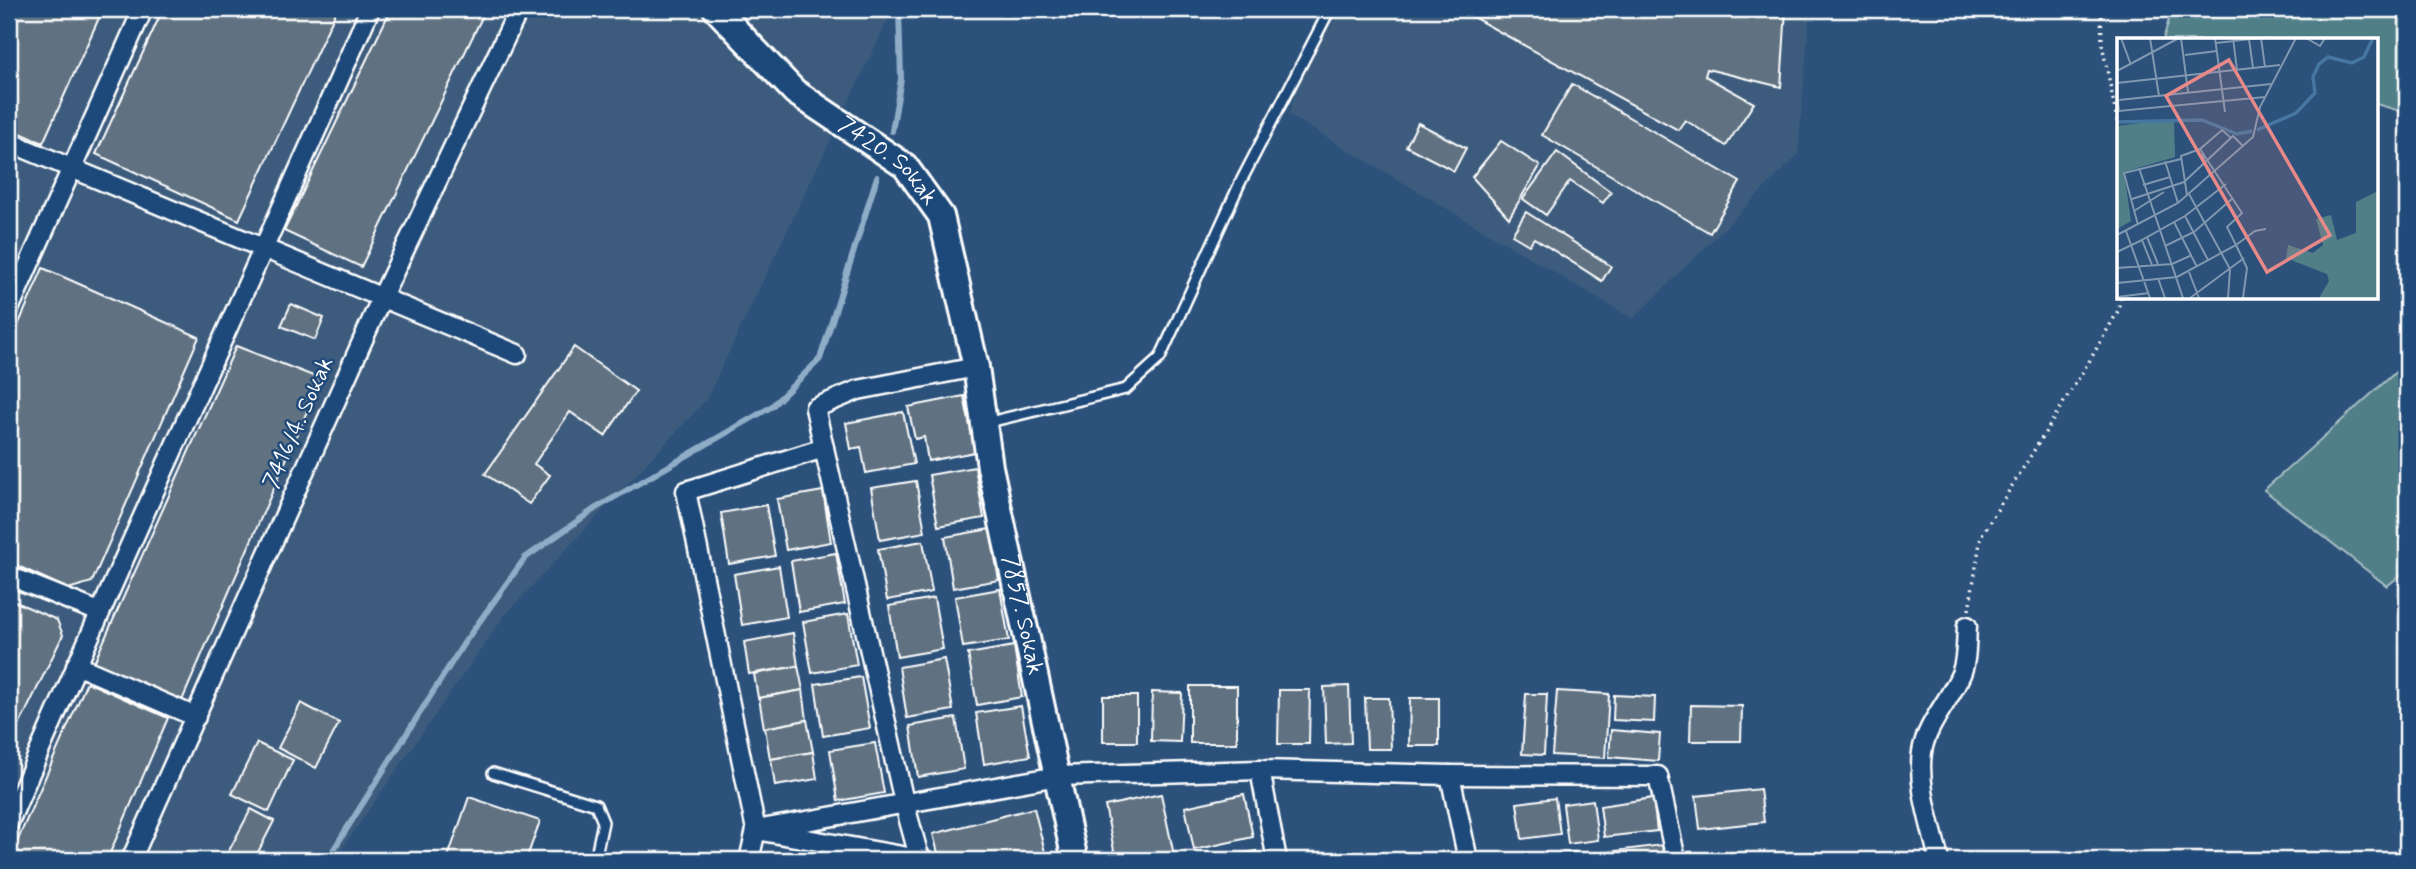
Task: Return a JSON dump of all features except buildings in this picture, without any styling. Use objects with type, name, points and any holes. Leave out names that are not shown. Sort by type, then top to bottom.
[{"type":"street","points":[[9,309],[143,9]]},
{"type":"street","points":[[9,822],[99,612],[265,248],[370,9]]},
{"type":"street","name":"7416/4. Sokak","points":[[131,860],[382,297],[519,9]]},
{"type":"street","name":"7420. Sokak","points":[[716,9],[795,92],[905,166],[941,216],[976,367]]},
{"type":"street","points":[[9,142],[517,354]]},
{"type":"street","points":[[756,830],[922,860],[904,802],[815,408],[858,390],[976,367]]},
{"type":"street","name":"7857. Sokak","points":[[976,367],[990,467],[1075,860]]},
{"type":"street","points":[[750,860],[756,830],[686,491],[824,448]]},
{"type":"street","points":[[9,576],[99,612]]},
{"type":"street","points":[[1939,860],[1923,785],[1922,752],[1930,730],[1963,671],[1967,626]]},
{"type":"street","points":[[76,665],[196,718]]},
{"type":"street","points":[[756,830],[1058,776],[1260,770],[1450,775],[1658,776],[1676,860]]},
{"type":"street","points":[[1260,770],[1277,860]]},
{"type":"street","points":[[1450,775],[1468,860]]},
{"type":"lane","points":[[984,423],[1125,389],[1160,358],[1240,183],[1330,9]]},
{"type":"lane","points":[[494,773],[596,805],[603,822],[595,860]]},
{"type":"path","points":[[2101,9],[2102,44],[2117,115]]},
{"type":"path","points":[[1967,626],[1981,536],[2090,360],[2118,311],[2121,299]]},
{"type":"shaded area","points":[[9,9],[893,9],[706,400],[504,616],[334,860],[9,860]]},
{"type":"shaded area","points":[[1302,9],[1810,9],[1798,155],[1633,319],[1289,115],[1316,15]]},
{"type":"green space","points":[[2172,9],[2407,9],[2407,113],[2378,105],[2378,38],[2164,38]]},
{"type":"green space","points":[[2407,362],[2407,570],[2387,586],[2264,490]]},
{"type":"waterway","points":[[892,131],[901,79],[899,9]]},
{"type":"waterway","points":[[327,860],[464,643],[525,558],[596,508],[771,407],[820,359],[877,177]]}]
